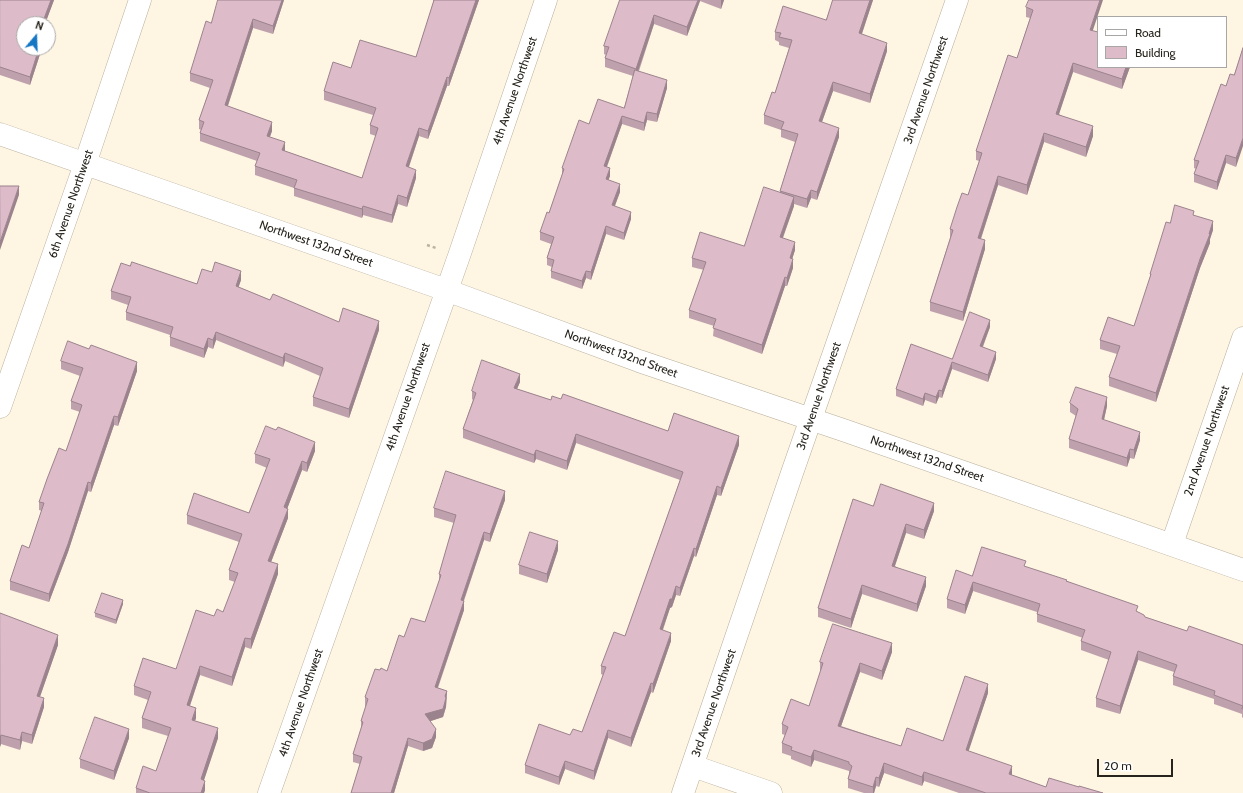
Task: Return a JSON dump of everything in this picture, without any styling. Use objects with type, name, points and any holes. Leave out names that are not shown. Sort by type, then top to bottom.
[{"type":"street","name":"6th Avenue Northwest","points":[[0,407],[85,164],[140,0]]},
{"type":"street","name":"4th Avenue Northwest","points":[[269,793],[461,248],[546,0]]},
{"type":"street","name":"3rd Avenue Northwest","points":[[683,793],[811,419],[958,0]]},
{"type":"street","name":"Northwest 132nd Street","points":[[0,134],[446,290],[640,361],[1172,544],[1243,570]]},
{"type":"street","name":"2nd Avenue Northwest","points":[[1172,544],[1243,338]]},
{"type":"street","points":[[693,766],[771,793]]},
{"type":"building","points":[[0,0],[51,0],[45,16],[16,16],[16,56],[37,56],[30,77],[0,67]]},
{"type":"building","points":[[218,0],[282,0],[273,26],[253,19],[225,105],[272,122],[267,136],[285,142],[282,150],[362,178],[378,128],[370,125],[376,108],[324,91],[333,62],[351,68],[360,40],[416,57],[434,0],[476,0],[449,78],[447,77],[428,131],[419,128],[406,166],[416,170],[407,198],[398,195],[392,215],[363,206],[362,209],[294,188],[297,180],[255,166],[260,153],[200,133],[204,122],[199,120],[213,80],[190,73],[206,21],[211,23]]},
{"type":"building","points":[[620,0],[698,0],[687,27],[654,15],[636,69],[605,58],[609,47],[604,46]]},
{"type":"building","points":[[833,0],[870,0],[859,33],[887,43],[870,94],[833,82],[819,121],[839,128],[817,192],[811,190],[807,199],[780,191],[798,134],[781,129],[784,122],[764,115],[772,92],[775,93],[792,40],[779,37],[781,33],[775,32],[783,6],[826,20]]},
{"type":"building","points":[[1029,0],[1100,0],[1090,30],[1097,32],[1097,68],[1126,68],[1122,79],[1073,63],[1056,114],[1093,126],[1086,147],[1044,133],[1027,185],[998,176],[978,238],[985,240],[963,312],[930,302],[953,230],[950,229],[957,207],[962,193],[968,195],[982,153],[976,151],[1008,55],[1017,58],[1033,10],[1026,7]]},
{"type":"building","points":[[1243,48],[1243,138],[1236,158],[1226,155],[1217,182],[1194,174],[1199,161],[1194,160],[1221,84],[1226,86],[1230,74],[1234,75]]},
{"type":"building","points":[[635,70],[667,80],[657,114],[647,112],[644,123],[622,116],[604,166],[610,168],[606,179],[620,184],[612,205],[631,212],[624,233],[606,226],[591,272],[586,271],[582,281],[551,271],[554,260],[547,258],[554,237],[540,232],[547,212],[549,213],[564,169],[562,168],[579,120],[589,124],[598,99],[624,108]]},
{"type":"building","points":[[0,186],[19,186],[0,242]]},
{"type":"building","points":[[764,187],[794,197],[780,237],[795,242],[790,258],[793,259],[787,278],[785,277],[762,345],[713,328],[716,319],[689,310],[706,262],[692,258],[700,232],[744,246]]},
{"type":"building","points":[[1175,205],[1194,211],[1193,215],[1213,221],[1210,234],[1200,259],[1156,393],[1109,377],[1120,346],[1100,340],[1108,317],[1134,326],[1166,222],[1170,223]]},
{"type":"building","points":[[132,262],[197,284],[202,269],[212,272],[215,262],[241,271],[236,286],[270,300],[273,294],[339,322],[343,308],[379,321],[349,409],[313,397],[323,368],[285,353],[283,358],[216,332],[213,340],[208,338],[204,349],[170,337],[173,327],[126,312],[131,297],[111,291],[121,263],[130,266]]},
{"type":"building","points":[[970,312],[990,320],[980,346],[996,352],[988,375],[952,362],[942,391],[939,390],[936,397],[925,393],[923,399],[896,389],[911,344],[952,359]]},
{"type":"building","points":[[68,341],[89,349],[91,345],[137,362],[118,417],[114,416],[91,483],[88,482],[68,544],[49,594],[10,581],[22,545],[29,548],[44,503],[39,502],[47,479],[59,448],[66,451],[82,405],[71,401],[83,368],[61,361]]},
{"type":"building","points":[[482,360],[520,374],[514,388],[551,400],[552,396],[561,399],[563,394],[668,431],[674,413],[739,436],[721,488],[717,486],[696,549],[694,548],[680,588],[676,586],[672,599],[670,599],[660,629],[671,633],[653,684],[651,683],[631,738],[608,730],[594,771],[565,761],[559,777],[525,765],[539,724],[570,735],[573,729],[582,732],[606,667],[601,666],[614,632],[625,636],[683,472],[576,434],[567,461],[536,450],[534,455],[463,429],[476,393],[472,391]]},
{"type":"building","points":[[1076,387],[1107,397],[1102,419],[1140,432],[1134,450],[1130,449],[1127,458],[1069,439],[1078,409],[1070,403]]},
{"type":"building","points":[[266,426],[276,430],[278,427],[315,442],[307,463],[302,461],[284,507],[288,509],[268,561],[278,564],[251,639],[245,638],[232,677],[200,666],[187,705],[196,708],[192,720],[218,728],[201,779],[205,781],[201,793],[150,793],[136,788],[143,766],[156,771],[171,728],[142,718],[151,692],[134,686],[143,658],[176,669],[196,610],[214,616],[217,609],[223,612],[238,573],[229,570],[242,534],[187,515],[194,493],[249,513],[270,459],[255,454]]},
{"type":"building","points":[[446,471],[505,491],[490,534],[484,532],[461,600],[464,601],[435,687],[447,691],[443,709],[425,714],[436,729],[432,739],[423,743],[408,738],[391,793],[351,793],[362,757],[353,754],[363,722],[361,721],[368,699],[365,697],[375,669],[380,670],[381,668],[387,671],[399,635],[404,637],[411,618],[425,622],[441,575],[439,574],[456,515],[434,508]]},
{"type":"building","points":[[881,484],[934,503],[924,530],[906,524],[892,566],[926,577],[917,604],[862,585],[851,619],[818,608],[853,499],[873,506]]},
{"type":"building","points":[[530,532],[558,541],[547,574],[519,565]]},
{"type":"building","points":[[982,547],[1026,561],[1024,566],[1138,606],[1136,611],[1145,617],[1187,631],[1189,626],[1243,645],[1243,706],[1214,695],[1215,691],[1173,676],[1177,665],[1138,651],[1120,706],[1096,698],[1111,652],[1081,641],[1085,630],[1037,614],[1040,604],[973,582],[965,605],[947,599],[956,570],[972,576]]},
{"type":"building","points":[[102,593],[123,600],[116,620],[95,613]]},
{"type":"building","points":[[0,613],[58,635],[37,696],[44,698],[32,735],[22,732],[20,740],[1,735],[0,738]]},
{"type":"building","points":[[833,624],[892,643],[882,671],[860,663],[838,726],[901,746],[907,728],[943,741],[965,676],[988,684],[966,750],[1012,766],[1009,774],[1046,787],[1049,778],[1103,793],[986,793],[924,772],[922,777],[884,763],[879,778],[876,777],[873,787],[848,779],[852,766],[849,762],[814,750],[811,757],[791,750],[792,747],[782,743],[788,727],[782,724],[791,699],[809,706],[823,663],[820,662]]},
{"type":"building","points":[[95,717],[129,729],[114,771],[80,759]]}]
